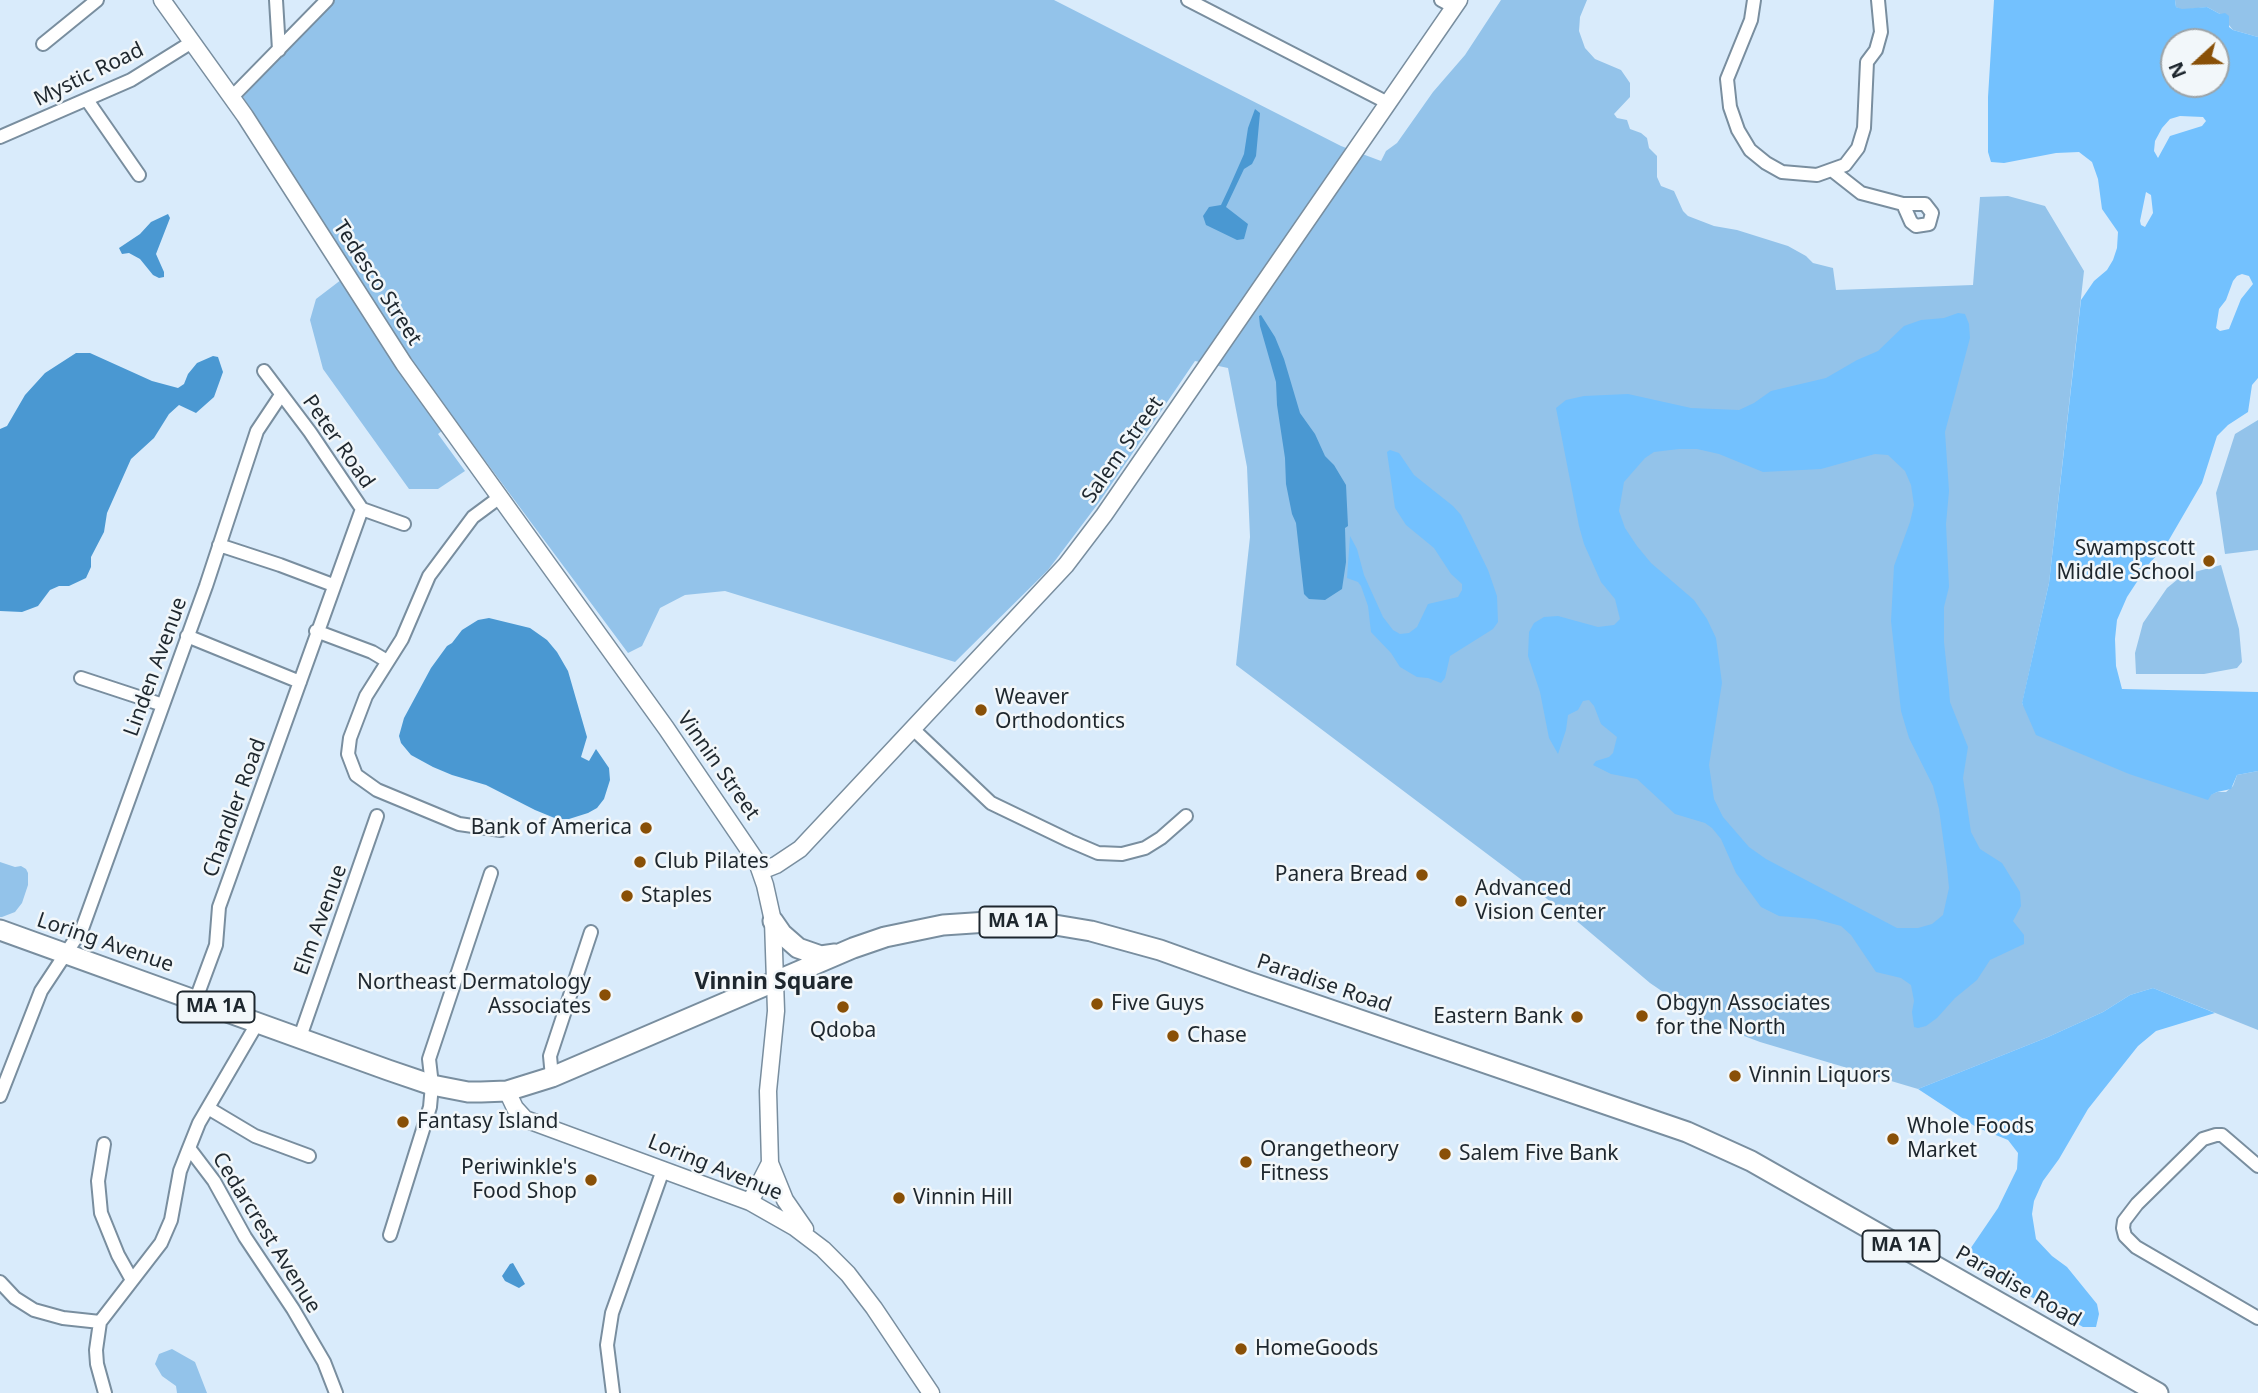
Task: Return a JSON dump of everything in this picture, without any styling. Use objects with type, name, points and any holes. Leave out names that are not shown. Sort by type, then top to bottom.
[{"type":"highway","points":[[773,921],[790,942],[811,954],[821,956],[843,953]]},
{"type":"highway","name":"Paradise Road","points":[[432,1085],[468,1092],[507,1091],[552,1077],[866,943],[901,933],[943,925],[988,922],[1015,921],[1064,926],[1113,936],[1160,950],[1687,1132],[1751,1161],[2158,1393]]},
{"type":"highway","name":"Loring Avenue","points":[[0,930],[432,1085]]},
{"type":"main road","name":"Tedesco Street","points":[[162,0],[173,8],[192,43],[232,97],[383,334],[563,583]]},
{"type":"main road","name":"Salem Street","points":[[761,871],[800,849],[1066,565],[1119,494],[1388,103],[1451,2]]},
{"type":"main road","name":"Vinnin Street","points":[[563,583],[722,807],[751,850],[761,871],[773,921],[776,1011],[768,1091],[770,1163],[750,1202]]},
{"type":"main road","name":"Loring Avenue","points":[[507,1091],[515,1108],[525,1119],[750,1202],[780,1218],[823,1249],[860,1289],[931,1393]]},
{"type":"main road","points":[[770,1163],[791,1211],[823,1249]]},
{"type":"street","points":[[43,44],[97,0]]},
{"type":"street","points":[[276,0],[279,50]]},
{"type":"street","points":[[232,97],[327,0]]},
{"type":"street","points":[[1188,0],[1388,103]]},
{"type":"street","points":[[1754,0],[1751,20],[1727,79],[1730,107],[1738,130],[1750,150],[1782,172],[1818,175],[1845,165],[1858,148],[1864,128],[1867,62],[1876,50],[1881,32],[1878,0]]},
{"type":"street","name":"Mystic Road","points":[[0,138],[131,80],[192,43]]},
{"type":"street","points":[[87,100],[139,175]]},
{"type":"street","points":[[1833,171],[1861,193],[1903,204]]},
{"type":"street","name":"Peter Road","points":[[264,371],[362,509],[404,524]]},
{"type":"street","name":"Linden Avenue","points":[[0,1096],[41,991],[82,929],[163,705],[257,431],[281,394]]},
{"type":"street","points":[[500,497],[473,517],[429,576],[402,639],[369,689],[348,754],[356,775],[377,790],[459,824],[501,830]]},
{"type":"street","name":"Chandler Road","points":[[196,999],[216,945],[219,907],[362,509]]},
{"type":"street","points":[[219,545],[333,585]]},
{"type":"street","points":[[316,631],[372,652],[387,661]]},
{"type":"street","points":[[187,636],[300,682]]},
{"type":"street","points":[[81,678],[163,705]]},
{"type":"street","points":[[912,728],[991,803],[1098,853],[1122,854],[1145,848],[1186,816]]},
{"type":"street","name":"Elm Avenue","points":[[300,1037],[377,816]]},
{"type":"street","points":[[390,1235],[430,1107],[432,1085],[429,1059],[491,873]]},
{"type":"street","points":[[552,1077],[550,1056],[592,932]]},
{"type":"street","name":"Cedarcrest Avenue","points":[[258,1022],[208,1108],[189,1148],[214,1181],[244,1237],[289,1302],[324,1362],[335,1393]]},
{"type":"street","points":[[208,1108],[255,1136],[309,1156]]},
{"type":"street","points":[[2258,1166],[2222,1135],[2203,1139],[2137,1203],[2124,1221],[2123,1228],[2125,1236],[2136,1247],[2258,1318]]},
{"type":"street","points":[[104,1144],[98,1181],[101,1213],[118,1255],[132,1280]]},
{"type":"street","points":[[105,1393],[96,1350],[100,1322],[154,1255],[167,1232],[180,1171],[189,1148]]},
{"type":"street","points":[[613,1393],[607,1345],[612,1312],[663,1170]]},
{"type":"street","points":[[0,1282],[15,1298],[34,1310],[63,1318],[100,1322]]},
{"type":"shaded area","points":[[333,0],[1054,0],[1341,146],[1381,161],[1386,151],[1397,143],[1433,92],[1465,55],[1501,0],[1587,0],[1580,17],[1579,31],[1585,48],[1595,59],[1621,70],[1630,83],[1630,97],[1614,114],[1617,118],[1627,120],[1630,129],[1647,138],[1649,148],[1657,156],[1657,177],[1661,186],[1674,191],[1688,216],[1714,226],[1737,230],[1788,246],[1813,263],[1833,268],[1836,290],[1973,285],[1980,197],[2008,196],[2045,206],[2084,271],[2049,583],[2022,704],[2210,795],[2226,792],[2233,786],[2237,775],[2258,771],[2258,1030],[2153,988],[2130,995],[2103,1012],[2048,1037],[1918,1089],[1760,1042],[1707,1022],[1650,983],[1579,923],[1236,665],[1250,537],[1247,467],[1228,368],[1195,361],[1100,501],[1048,570],[955,662],[725,591],[685,595],[660,608],[642,646],[628,653],[455,420],[438,434],[465,471],[438,489],[409,489],[323,369],[310,320],[316,299],[354,270],[243,97]]},
{"type":"shaded area","points":[[1994,0],[2175,0],[2176,7],[2182,9],[2207,7],[2220,14],[2225,13],[2229,16],[2229,27],[2233,30],[2258,37],[2258,378],[2252,385],[2248,412],[2217,436],[2202,483],[2166,545],[2148,565],[2127,597],[2117,620],[2115,639],[2116,666],[2122,689],[2258,692],[2258,771],[2237,775],[2231,789],[2217,792],[2208,800],[2129,774],[2036,735],[2022,703],[2049,583],[2081,300],[2113,260],[2118,232],[2102,209],[2098,179],[2092,162],[2079,152],[2056,153],[2004,163],[1991,162],[1988,152],[1988,97]],"holes":[[[2180,116],[2203,117],[2206,121],[2202,126],[2170,136],[2158,158],[2154,151],[2155,141],[2170,119]],[[2146,192],[2151,195],[2153,213],[2145,227],[2140,221]],[[2242,274],[2249,276],[2253,284],[2241,299],[2229,329],[2220,331],[2216,328],[2219,309],[2226,300],[2233,281]]]},
{"type":"shaded area","points":[[2175,0],[2258,0],[2258,37],[2233,30],[2220,14],[2207,7],[2182,10],[2176,7]]},
{"type":"shaded area","points":[[1255,109],[1260,113],[1256,156],[1252,164],[1244,169],[1226,207],[1248,224],[1244,239],[1237,240],[1206,225],[1203,216],[1209,207],[1221,205],[1244,154],[1248,128]]},
{"type":"shaded area","points":[[168,214],[170,218],[156,254],[164,272],[164,277],[159,278],[153,275],[140,259],[129,253],[122,254],[119,248],[140,234],[151,222]]},
{"type":"shaded area","points":[[1958,313],[1965,314],[1970,338],[1945,432],[1949,491],[1946,524],[1949,587],[1944,607],[1944,642],[1950,702],[1968,747],[1963,778],[1971,832],[1980,849],[2002,863],[2020,892],[2021,906],[2013,921],[2024,935],[2024,944],[1990,960],[1977,980],[1955,998],[1937,1018],[1918,1028],[1914,1027],[1911,985],[1901,978],[1876,972],[1851,935],[1841,926],[1815,919],[1779,916],[1761,907],[1736,873],[1721,839],[1712,828],[1705,823],[1675,814],[1637,779],[1611,774],[1593,765],[1613,753],[1617,737],[1601,724],[1589,700],[1583,701],[1578,710],[1568,715],[1558,754],[1549,738],[1540,692],[1528,656],[1529,632],[1534,623],[1544,617],[1558,616],[1598,627],[1614,625],[1620,619],[1615,599],[1601,582],[1584,544],[1556,408],[1566,400],[1584,396],[1628,394],[1691,408],[1739,410],[1771,391],[1826,378],[1878,351],[1904,326],[1921,320],[1944,318]],"holes":[[[1697,449],[1719,454],[1763,472],[1821,469],[1875,454],[1888,455],[1905,471],[1911,485],[1914,505],[1894,566],[1891,621],[1901,711],[1909,738],[1933,786],[1947,867],[1949,888],[1943,915],[1932,924],[1918,928],[1897,928],[1766,859],[1749,847],[1723,817],[1714,799],[1709,765],[1722,683],[1716,638],[1694,600],[1651,563],[1637,546],[1625,528],[1619,511],[1624,482],[1645,458],[1654,452]]]},
{"type":"shaded area","points":[[1261,315],[1275,337],[1284,359],[1300,413],[1346,485],[1348,526],[1345,528],[1346,562],[1342,589],[1325,600],[1309,599],[1304,594],[1296,523],[1286,484],[1276,382],[1260,326]]},
{"type":"shaded area","points":[[76,353],[90,353],[152,381],[178,388],[184,384],[197,363],[213,356],[218,357],[223,372],[214,397],[196,413],[179,405],[169,414],[154,438],[131,459],[107,513],[104,532],[91,557],[91,567],[86,578],[69,586],[50,590],[38,606],[22,612],[0,611],[0,429],[7,426],[25,395],[45,373]]},
{"type":"shaded area","points":[[2258,420],[2258,550],[2225,554],[2216,493],[2235,434]]},
{"type":"shaded area","points":[[1390,450],[1399,453],[1414,475],[1461,515],[1488,570],[1497,596],[1498,622],[1493,629],[1450,656],[1445,678],[1441,683],[1417,677],[1400,667],[1371,632],[1368,606],[1361,586],[1347,578],[1350,536],[1383,617],[1393,630],[1400,634],[1409,633],[1417,627],[1428,604],[1458,597],[1462,590],[1462,584],[1451,574],[1434,548],[1406,525],[1395,508],[1387,452]]},
{"type":"shaded area","points":[[2221,565],[2239,629],[2242,662],[2237,668],[2204,674],[2136,674],[2135,653],[2143,623],[2167,588],[2183,575]]},
{"type":"shaded area","points":[[489,618],[530,628],[547,640],[568,671],[587,737],[581,757],[589,761],[596,749],[609,768],[610,780],[604,799],[597,808],[588,813],[569,819],[557,819],[486,785],[433,767],[411,755],[401,743],[399,736],[404,718],[431,668],[462,630],[478,620]]},
{"type":"shaded area","points":[[0,862],[15,867],[21,866],[28,873],[28,885],[22,903],[15,912],[2,917],[0,917]]},
{"type":"shaded area","points":[[2153,988],[2215,1013],[2156,1031],[2138,1046],[2088,1109],[2043,1181],[2034,1201],[2032,1214],[2036,1239],[2067,1267],[2097,1304],[2099,1314],[2096,1327],[2083,1327],[1964,1258],[1998,1208],[2017,1169],[2018,1153],[2008,1140],[1976,1127],[1918,1089],[2048,1037],[2103,1012],[2130,995]]},
{"type":"shaded area","points":[[513,1263],[525,1284],[519,1288],[505,1281],[502,1276]]},
{"type":"shaded area","points":[[172,1349],[195,1362],[207,1393],[177,1393],[176,1386],[162,1376],[155,1364],[159,1354]]},
{"type":"place","name":"Swampscott Middle School","points":[[2209,561]]},
{"type":"place","name":"Weaver Orthodontics","points":[[981,710]]},
{"type":"place","name":"Bank of America","points":[[646,828]]},
{"type":"place","name":"Club Pilates","points":[[640,862]]},
{"type":"place","name":"Panera Bread","points":[[1422,875]]},
{"type":"place","name":"Staples","points":[[627,896]]},
{"type":"place","name":"Advanced Vision Center","points":[[1461,901]]},
{"type":"place","name":"Northeast Dermatology Associates","points":[[605,995]]},
{"type":"place","name":"Five Guys","points":[[1097,1004]]},
{"type":"place","name":"Qdoba","points":[[843,1007]]},
{"type":"place","name":"Obgyn Associates for the North","points":[[1642,1016]]},
{"type":"place","name":"Eastern Bank","points":[[1577,1017]]},
{"type":"place","name":"Chase","points":[[1173,1036]]},
{"type":"place","name":"Vinnin Liquors","points":[[1735,1076]]},
{"type":"place","name":"Fantasy Island","points":[[403,1122]]},
{"type":"place","name":"Whole Foods Market","points":[[1893,1139]]},
{"type":"place","name":"Salem Five Bank","points":[[1445,1154]]},
{"type":"place","name":"Orangetheory Fitness","points":[[1246,1162]]},
{"type":"place","name":"Periwinkle's Food Shop","points":[[591,1180]]},
{"type":"place","name":"Vinnin Hill","points":[[899,1198]]},
{"type":"place","name":"HomeGoods","points":[[1241,1349]]},
{"type":"district","name":"Vinnin Square","points":[[774,982]]}]
